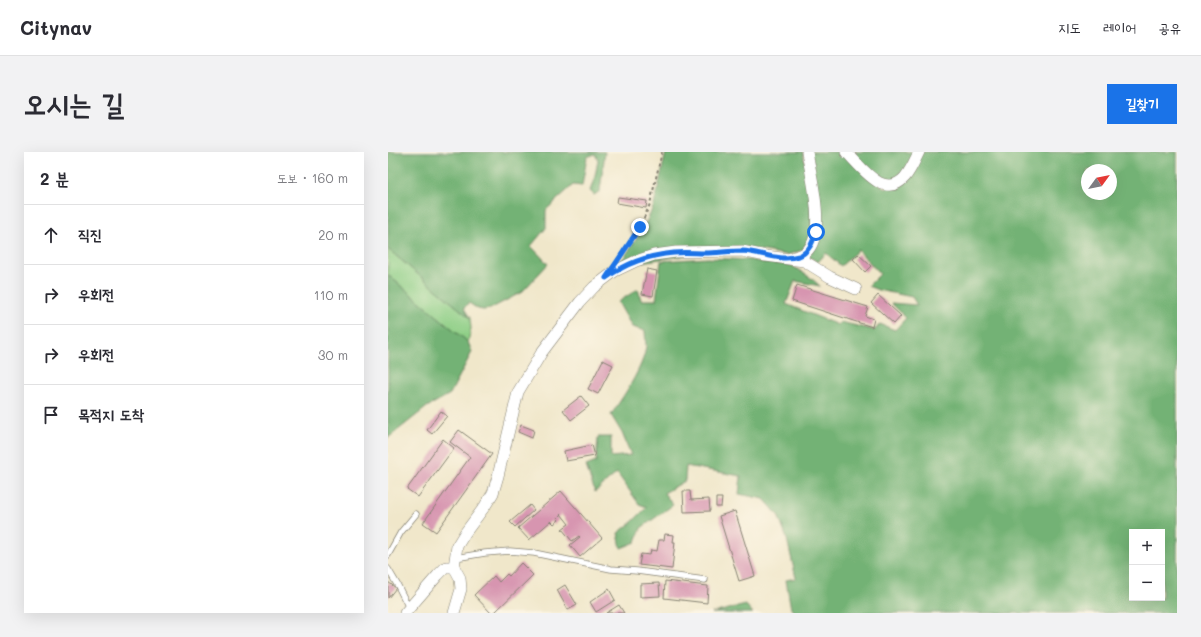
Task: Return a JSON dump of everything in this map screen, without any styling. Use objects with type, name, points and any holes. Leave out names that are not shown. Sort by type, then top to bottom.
[{"type":"street","points":[[787,258],[800,256],[805,253],[812,244],[816,232],[816,210],[807,152]]},
{"type":"street","points":[[846,152],[876,181],[886,185],[895,184],[905,177],[919,152]]},
{"type":"street","points":[[454,613],[461,589],[460,578],[455,563],[457,546],[493,493],[518,392],[542,352],[580,302],[594,287],[615,271],[654,255],[676,252],[742,251],[804,261],[830,277],[856,289]]},
{"type":"street","points":[[407,611],[446,567],[455,563]]},
{"type":"lane","points":[[388,555],[401,532],[416,514]]},
{"type":"lane","points":[[455,563],[484,553],[510,551],[534,553],[611,569],[704,580]]},
{"type":"lane","points":[[388,569],[398,586],[407,611]]},
{"type":"path","points":[[619,258],[640,227],[650,204],[662,152]]},
{"type":"green space","points":[[388,152],[605,152],[600,191],[594,195],[590,191],[598,160],[595,154],[587,157],[582,186],[573,185],[546,210],[546,228],[531,246],[548,264],[522,292],[490,309],[478,309],[469,303],[464,308],[470,318],[388,249]]},
{"type":"green space","points":[[666,152],[803,152],[809,185],[812,232],[803,250],[787,255],[743,247],[619,265],[643,229],[654,205]]},
{"type":"green space","points":[[810,152],[841,152],[886,189],[923,152],[1177,152],[1177,613],[796,613],[791,609],[786,580],[796,578],[787,539],[778,515],[764,499],[739,494],[741,476],[686,466],[685,481],[664,493],[673,505],[641,528],[636,542],[621,548],[618,533],[647,507],[639,504],[617,473],[595,492],[586,466],[596,462],[598,437],[611,437],[611,457],[631,455],[622,433],[611,415],[637,373],[646,346],[645,331],[632,327],[618,302],[638,289],[641,300],[656,300],[661,261],[708,258],[751,260],[765,263],[791,265],[811,278],[820,286],[795,281],[786,304],[838,325],[840,322],[875,330],[880,324],[895,330],[906,318],[891,303],[917,305],[912,297],[878,290],[868,286],[880,274],[858,250],[841,266],[826,253],[818,262],[807,256],[812,251]]},
{"type":"green space","points":[[852,152],[915,152],[906,169],[894,180],[882,181]]},
{"type":"green space","points":[[388,249],[470,318],[471,329],[468,342],[388,275]]},
{"type":"green space","points":[[388,275],[468,342],[472,352],[450,394],[427,407],[388,438]]},
{"type":"green space","points":[[746,605],[753,613],[712,613]]},
{"type":"building","points":[[618,197],[647,201],[646,208],[617,203]]},
{"type":"building","points":[[858,254],[871,266],[865,272],[853,259]]},
{"type":"building","points":[[647,269],[657,271],[653,296],[642,294]]},
{"type":"building","points":[[797,285],[868,307],[865,316],[874,319],[872,327],[792,301]]},
{"type":"building","points":[[878,295],[901,316],[894,324],[871,303]]},
{"type":"building","points":[[603,360],[613,365],[598,394],[588,389]]},
{"type":"building","points":[[581,396],[589,406],[571,420],[563,410]]},
{"type":"building","points":[[441,411],[447,416],[432,434],[427,430]]},
{"type":"building","points":[[521,425],[534,430],[532,438],[518,432]]},
{"type":"building","points":[[459,430],[492,454],[436,532],[423,523],[470,457],[450,442]]},
{"type":"building","points":[[443,439],[454,448],[418,497],[407,489]]},
{"type":"building","points":[[592,445],[595,456],[566,461],[564,451]]},
{"type":"building","points":[[561,491],[602,538],[580,557],[570,545],[580,537],[579,536],[572,541],[562,529],[569,524],[561,514],[557,518],[559,520],[554,524],[551,521],[529,540],[518,528]]},
{"type":"building","points":[[683,491],[690,491],[691,500],[709,499],[710,511],[684,512]]},
{"type":"building","points":[[716,498],[722,498],[721,507],[716,507]]},
{"type":"building","points":[[530,505],[534,510],[515,527],[510,522]]},
{"type":"building","points":[[735,511],[755,576],[739,581],[719,516]]},
{"type":"building","points":[[665,534],[674,535],[673,542],[675,542],[672,569],[639,565],[641,554],[650,555],[651,550],[657,551],[659,540],[664,540]]},
{"type":"building","points":[[521,563],[533,575],[494,613],[491,613],[474,595],[494,576],[499,582],[507,574],[509,576]]},
{"type":"building","points":[[665,581],[708,586],[707,603],[664,598]]},
{"type":"building","points":[[388,582],[396,588],[388,598]]},
{"type":"building","points":[[659,583],[660,596],[640,597],[640,584]]},
{"type":"building","points":[[565,585],[577,605],[568,610],[557,590]]},
{"type":"building","points":[[609,589],[615,600],[596,612],[590,602]]},
{"type":"building","points":[[619,605],[624,613],[606,613]]},
{"type":"route","points":[[640,227],[606,278],[615,271],[654,255],[676,252],[705,253],[742,251],[766,256],[787,258],[800,256],[809,249],[816,232]]}]
